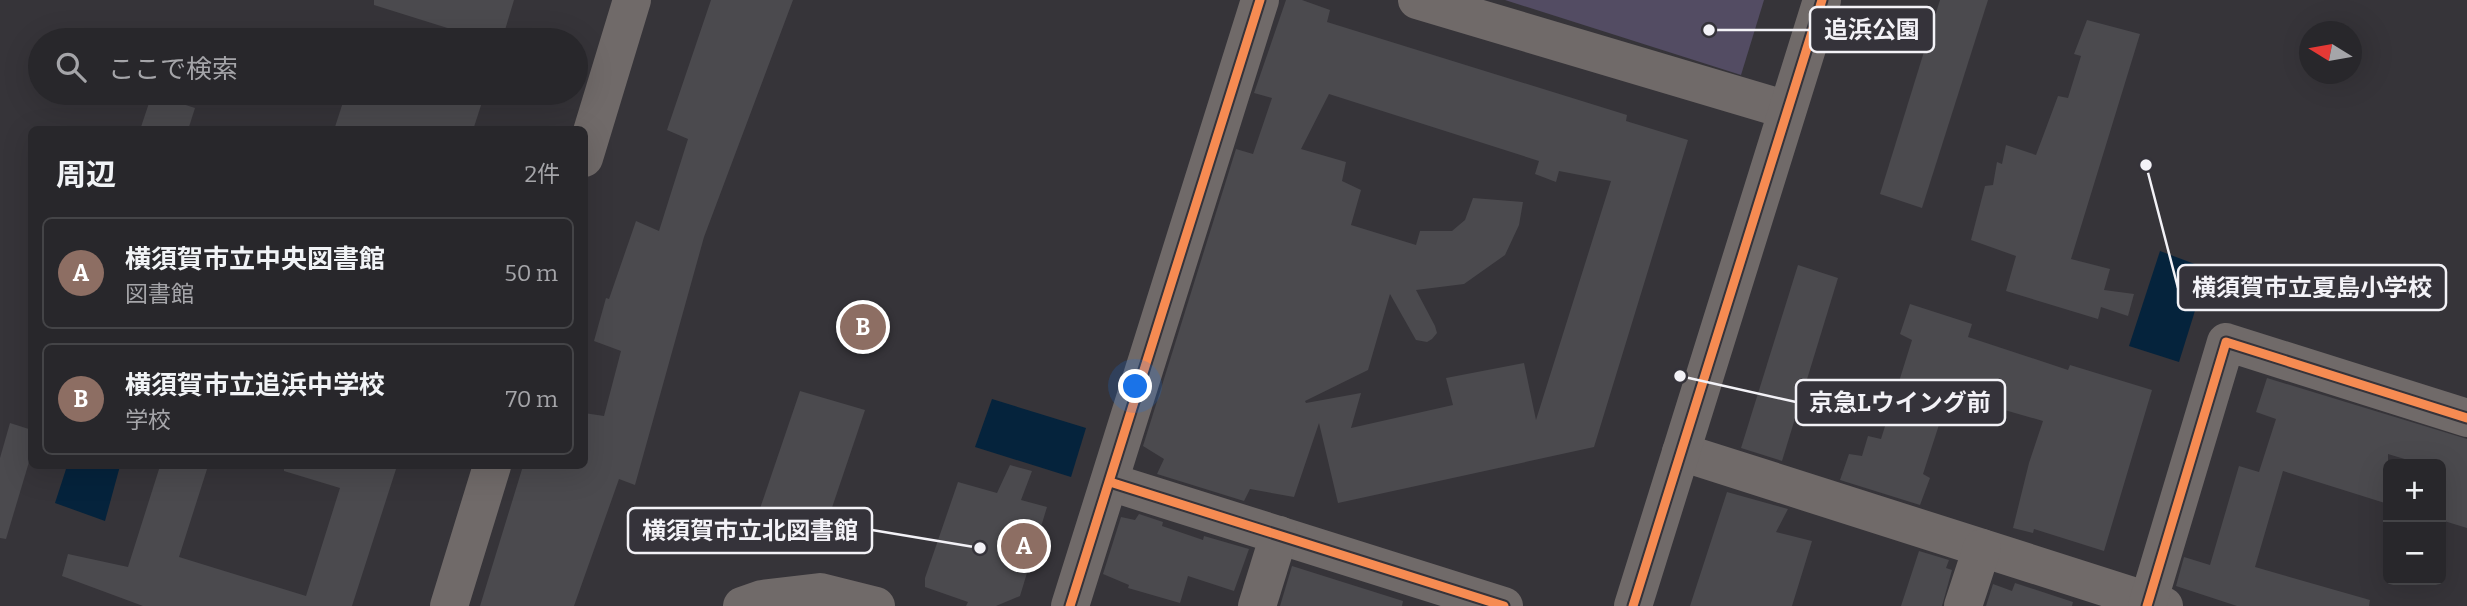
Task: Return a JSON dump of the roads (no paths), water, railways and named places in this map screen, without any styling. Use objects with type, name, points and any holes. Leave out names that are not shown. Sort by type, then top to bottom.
[{"type":"street","points":[[588,146],[632,0]]},
{"type":"street","points":[[1070,606],[1260,0]]},
{"type":"street","points":[[1417,0],[1787,110]]},
{"type":"street","points":[[1633,606],[1822,0]]},
{"type":"street","points":[[1681,452],[1982,548],[2072,592],[2153,604],[2226,342],[2467,418]]},
{"type":"street","points":[[449,606],[491,469]]},
{"type":"street","points":[[1110,482],[1504,606]]},
{"type":"street","points":[[1257,606],[1279,535]]},
{"type":"street","points":[[1964,606],[1982,548]]},
{"type":"street","points":[[742,606],[762,599],[820,592],[876,606]]},
{"type":"water","points":[[2160,251],[2208,269],[2179,362],[2129,346]]},
{"type":"water","points":[[992,399],[1086,428],[1071,477],[975,447]]},
{"type":"water","points":[[66,469],[119,469],[105,521],[55,503]]},
{"type":"place","name":"追浜公園","points":[[1709,30]]},
{"type":"place","name":"横須賀市立夏島小学校","points":[[2146,165]]},
{"type":"place","name":"横須賀市立追浜中学校","points":[[863,327]]},
{"type":"place","name":"京急Lウイング前","points":[[1680,376]]},
{"type":"place","name":"横須賀市立中央図書館","points":[[1024,546]]},
{"type":"place","name":"横須賀市立北図書館","points":[[980,548]]}]
